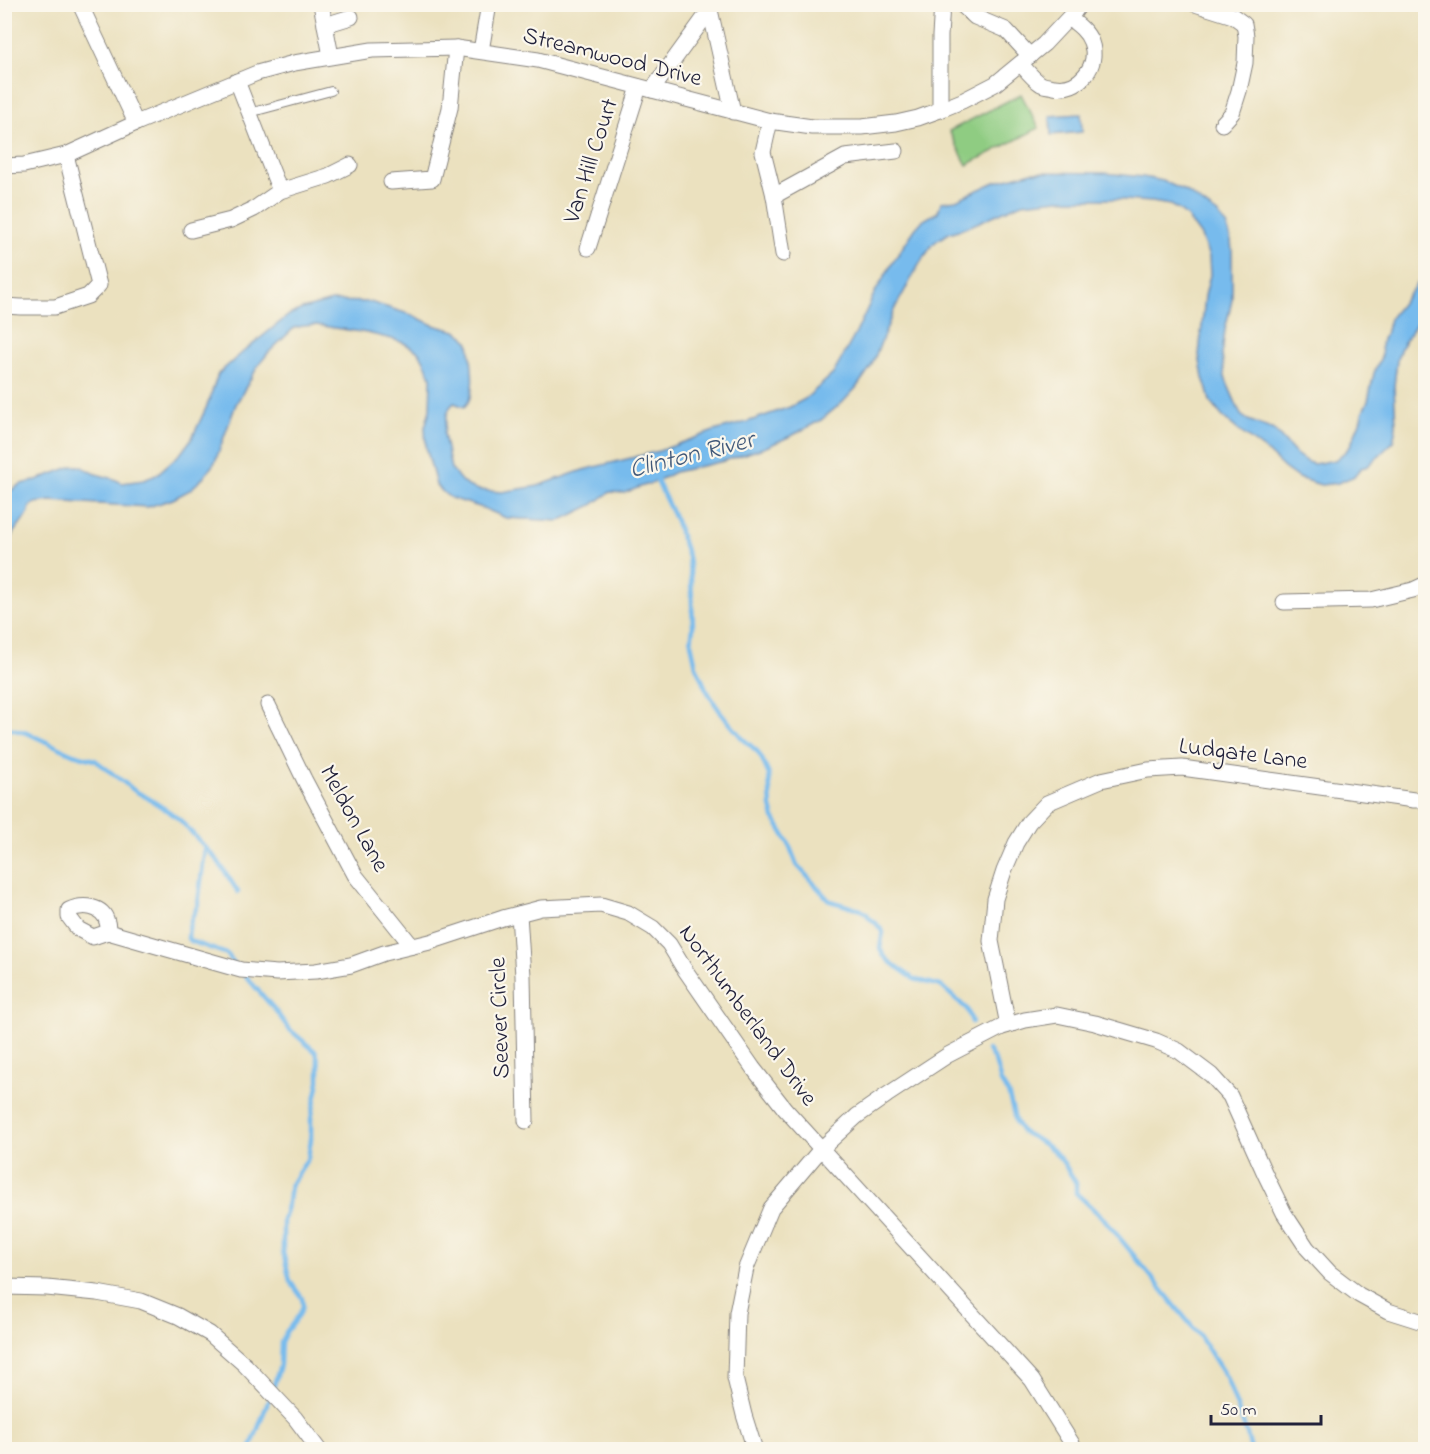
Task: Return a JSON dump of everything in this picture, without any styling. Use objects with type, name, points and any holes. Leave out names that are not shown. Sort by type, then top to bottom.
[{"type":"street","points":[[80,4],[136,123]]},
{"type":"street","points":[[321,4],[331,56]]},
{"type":"street","points":[[481,51],[489,4]]},
{"type":"street","points":[[940,110],[942,4]]},
{"type":"street","points":[[961,4],[975,17],[1006,30],[1025,60],[1030,74],[1042,85],[1062,88],[1079,82],[1090,69],[1093,55],[1091,42],[1083,30],[1069,18]]},
{"type":"street","name":"Streamwood Drive","points":[[4,166],[24,165],[66,155],[257,73],[294,63],[372,50],[456,48],[538,60],[733,112],[770,121],[812,127],[862,127],[896,123],[940,110],[995,84],[1044,44],[1080,4]]},
{"type":"street","points":[[1195,4],[1233,16],[1244,24],[1245,63],[1239,92],[1232,114],[1222,124]]},
{"type":"street","points":[[711,7],[733,112]]},
{"type":"street","name":"Van Hill Court","points":[[588,249],[645,89],[711,7]]},
{"type":"street","points":[[325,25],[351,17]]},
{"type":"street","points":[[390,182],[432,179],[450,108],[456,48]]},
{"type":"street","points":[[237,81],[280,191]]},
{"type":"street","points":[[770,121],[763,152],[774,195],[783,254]]},
{"type":"street","points":[[774,195],[844,157],[896,151]]},
{"type":"street","points":[[4,306],[55,307],[88,296],[99,285],[66,155]]},
{"type":"street","points":[[191,230],[231,220],[254,209],[280,191],[328,176],[350,165]]},
{"type":"street","points":[[1284,602],[1371,600],[1413,590],[1425,584]]},
{"type":"street","name":"Meldon Lane","points":[[268,705],[355,875],[412,946]]},
{"type":"street","name":"Ludgate Lane","points":[[1008,1025],[991,941],[995,898],[1017,843],[1029,822],[1047,803],[1101,780],[1148,770],[1182,768],[1402,799],[1425,800]]},
{"type":"street","name":"Northumberland Drive","points":[[108,932],[241,970],[277,973],[316,971],[351,964],[542,908],[601,905],[628,913],[653,928],[669,944],[683,968],[785,1110],[1032,1380],[1076,1449]]},
{"type":"street","name":"Seever Circle","points":[[519,914],[523,976],[526,1121]]},
{"type":"street","points":[[755,1449],[735,1378],[737,1313],[746,1268],[771,1208],[821,1149],[857,1116],[948,1055],[1002,1027],[1025,1020],[1057,1015],[1095,1023],[1156,1041],[1179,1051],[1211,1075],[1230,1096],[1284,1213],[1307,1248],[1330,1273],[1359,1295],[1388,1311],[1425,1323]]},
{"type":"street","points":[[4,1287],[98,1293],[141,1301],[178,1316],[210,1334],[245,1365],[295,1418],[319,1449]]},
{"type":"lane","points":[[249,113],[331,91]]},
{"type":"green space","points":[[1021,94],[1039,128],[967,165],[949,131]]},
{"type":"water","points":[[1081,114],[1082,132],[1051,135],[1050,116]]},
{"type":"water","name":"Clinton River","points":[[1032,172],[1104,173],[1163,181],[1185,191],[1219,215],[1226,225],[1232,251],[1232,300],[1222,355],[1228,385],[1241,415],[1274,430],[1296,454],[1314,464],[1335,460],[1350,446],[1368,401],[1374,373],[1382,355],[1382,339],[1387,331],[1390,318],[1425,276],[1425,316],[1416,324],[1401,347],[1397,360],[1394,386],[1396,426],[1393,442],[1368,466],[1361,468],[1355,476],[1338,483],[1321,485],[1298,478],[1284,468],[1222,416],[1210,401],[1199,355],[1205,296],[1210,275],[1209,257],[1201,236],[1187,217],[1170,205],[1152,202],[1059,199],[1022,203],[949,233],[933,244],[894,310],[871,367],[843,402],[821,420],[766,447],[724,461],[675,472],[624,493],[610,492],[592,505],[559,521],[506,518],[445,494],[436,485],[426,447],[425,427],[430,410],[431,378],[419,352],[392,339],[316,325],[294,328],[258,366],[236,404],[215,462],[190,490],[173,499],[148,507],[50,501],[35,503],[13,533],[5,562],[5,494],[21,484],[73,466],[80,466],[122,483],[144,480],[156,475],[181,453],[192,438],[207,406],[218,374],[289,315],[332,301],[370,302],[412,315],[464,336],[469,343],[471,358],[473,376],[471,394],[464,407],[454,403],[450,407],[444,434],[451,469],[463,483],[479,490],[502,492],[538,486],[583,470],[659,451],[790,407],[805,399],[833,374],[893,262],[922,221],[938,212],[941,202],[956,200],[995,182]]},
{"type":"waterway","name":"Clinton River","points":[[657,481],[676,521],[688,557],[693,627],[691,643],[696,666],[706,689],[722,714],[762,759],[769,775],[774,818],[788,842],[797,865],[830,901],[867,914],[883,932],[880,948],[883,955],[914,979],[941,986],[967,1009],[972,1022]]},
{"type":"waterway","points":[[4,727],[27,733],[73,754],[95,760],[135,791],[171,813],[218,861],[238,892]]},
{"type":"waterway","points":[[205,848],[198,904],[190,923],[188,939],[227,954],[234,963]]},
{"type":"waterway","points":[[244,974],[289,1029],[316,1052],[319,1064],[319,1081],[311,1119],[308,1158],[290,1186],[283,1220],[283,1252],[290,1281],[302,1298],[303,1306],[281,1342],[280,1365],[273,1388]]},
{"type":"waterway","points":[[988,1050],[995,1061],[1001,1082],[1008,1093],[1016,1122],[1022,1132],[1053,1150],[1076,1183],[1076,1193],[1105,1220],[1199,1335],[1226,1377],[1251,1450]]},
{"type":"waterway","points":[[250,1450],[270,1396]]}]
